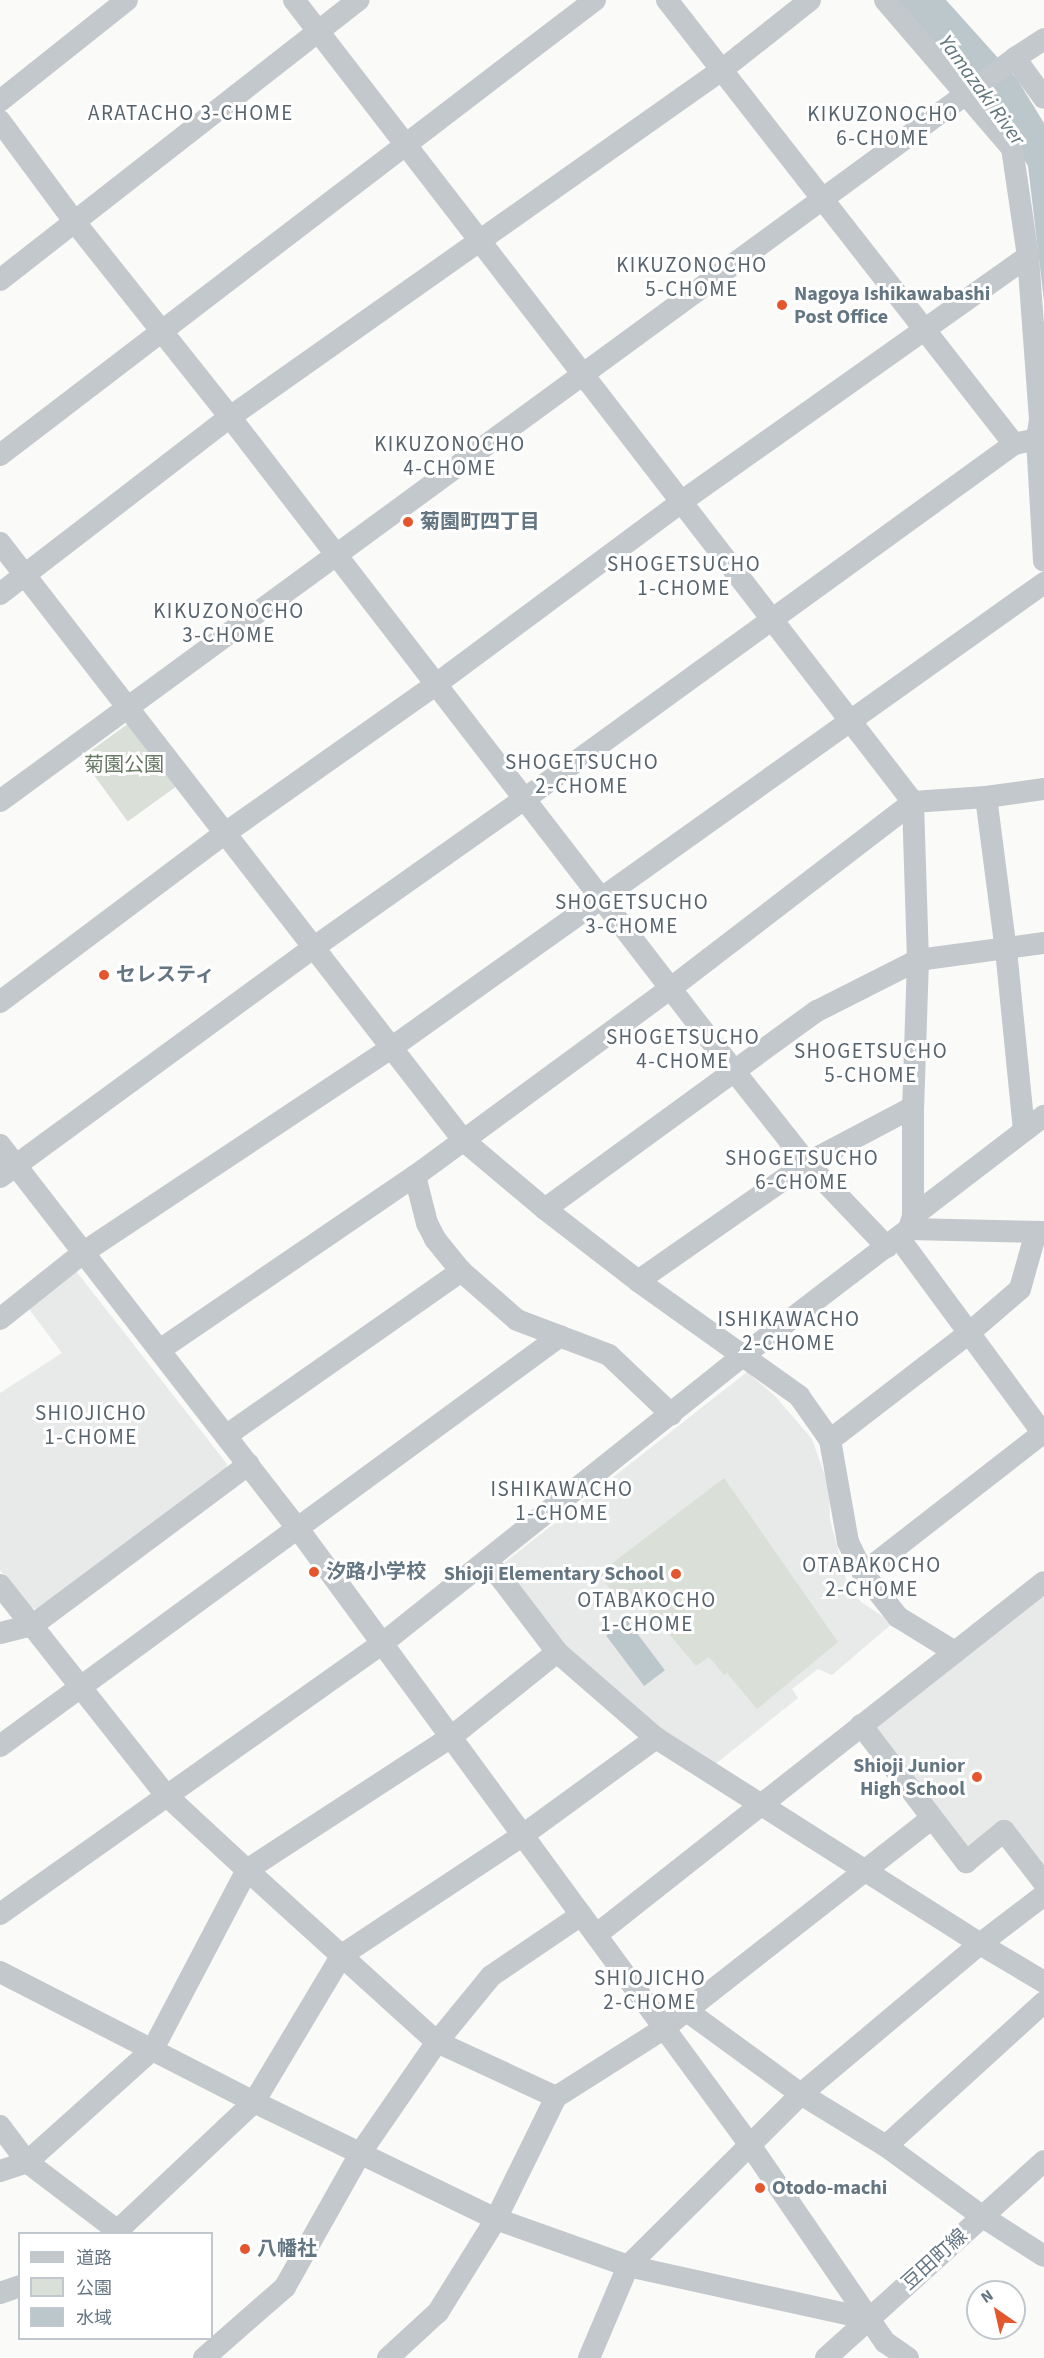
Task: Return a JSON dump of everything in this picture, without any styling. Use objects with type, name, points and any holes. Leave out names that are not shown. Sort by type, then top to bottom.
[{"type":"street","points":[[0,101],[127,0]]},
{"type":"street","points":[[294,0],[406,142],[478,240],[913,802],[918,960],[913,1107],[902,1232]]},
{"type":"street","points":[[0,280],[359,0]]},
{"type":"street","points":[[0,455],[406,142],[595,0]]},
{"type":"street","points":[[667,0],[1014,444]]},
{"type":"street","points":[[0,594],[230,417],[723,69],[810,0]]},
{"type":"street","points":[[885,0],[970,91],[1012,148],[1028,256],[1040,420],[1037,439],[1044,561]]},
{"type":"street","points":[[0,801],[1044,39]]},
{"type":"street","points":[[1010,62],[1044,98]]},
{"type":"street","points":[[0,121],[74,221],[230,417],[523,800],[807,1163],[902,1232],[969,1333],[1044,1434],[863,1573]]},
{"type":"street","points":[[0,1002],[224,834],[435,685],[681,502],[1028,256]]},
{"type":"street","points":[[8,1171],[313,948],[523,800],[1014,444],[1037,439]]},
{"type":"street","points":[[0,543],[463,1140],[545,1209],[638,1281],[799,1396],[830,1440],[848,1542],[863,1573],[898,1617],[955,1652]]},
{"type":"street","points":[[0,1319],[84,1252],[391,1048],[602,900],[1044,583]]},
{"type":"street","points":[[161,1349],[415,1176],[671,988],[913,802],[986,797],[1044,789]]},
{"type":"street","points":[[986,797],[1006,950],[1024,1130]]},
{"type":"street","points":[[545,1209],[817,1011],[918,960],[1006,950],[1044,943]]},
{"type":"street","points":[[638,1281],[807,1163],[913,1107]]},
{"type":"street","points":[[0,1914],[383,1642],[902,1232],[1024,1130],[1044,1116]]},
{"type":"street","points":[[0,1145],[8,1171],[84,1252],[249,1464],[383,1642],[663,2029],[750,2145],[885,2342],[908,2358]]},
{"type":"street","points":[[415,1176],[427,1223],[435,1239],[461,1270],[517,1320],[609,1355],[670,1414]]},
{"type":"street","points":[[830,1440],[969,1333],[1020,1289],[1040,1232],[902,1232]]},
{"type":"street","points":[[227,1435],[461,1270]]},
{"type":"street","points":[[0,1746],[299,1530],[560,1336]]},
{"type":"street","points":[[0,1633],[33,1626],[249,1464]]},
{"type":"street","points":[[487,1560],[557,1652],[656,1738],[980,1944],[1044,1982]]},
{"type":"street","points":[[596,1935],[1044,1582]]},
{"type":"street","points":[[0,1585],[166,1795],[247,1870],[437,2042],[556,2097]]},
{"type":"street","points":[[0,2171],[27,2162],[153,2049],[247,1870],[451,1737],[557,1652]]},
{"type":"street","points":[[861,1725],[966,1862],[1004,1831],[1044,1883]]},
{"type":"street","points":[[120,2232],[254,2102],[342,1955],[523,1835],[656,1738]]},
{"type":"street","points":[[388,2358],[438,2312],[496,2219],[556,2097],[663,2029],[932,1818]]},
{"type":"street","points":[[589,2358],[628,2266],[801,2094],[980,1944],[1044,1895]]},
{"type":"street","points":[[213,2351],[285,2288],[361,2152],[437,2042],[491,1976],[581,1915]]},
{"type":"street","points":[[0,1972],[254,2102],[496,2219],[628,2266],[869,2319]]},
{"type":"street","points":[[886,2146],[1044,2002]]},
{"type":"street","points":[[687,2011],[801,2094],[886,2146],[983,2217],[1044,2256]]},
{"type":"street","points":[[0,2126],[27,2162],[118,2232]]},
{"type":"street","name":"豆田町線","points":[[826,2358],[1044,2161]]},
{"type":"street","points":[[0,2293],[18,2287]]},
{"type":"shaded area","points":[[76,1271],[227,1464],[225,1471],[44,1610],[30,1608],[0,1570],[0,1393],[62,1353],[26,1305]]},
{"type":"shaded area","name":"Shioji Elementary School","points":[[747,1372],[775,1396],[812,1439],[829,1487],[830,1520],[846,1579],[861,1602],[893,1623],[832,1675],[818,1669],[792,1689],[798,1698],[713,1766],[661,1733],[565,1645],[504,1569],[504,1563]]},
{"type":"shaded area","name":"Shioji Junior High School","points":[[1044,1591],[1044,1871],[1009,1827],[973,1848],[964,1847],[874,1729]]},
{"type":"green space","name":"菊園公園","points":[[129,723],[175,787],[128,822],[81,758]]},
{"type":"green space","points":[[724,1478],[838,1642],[757,1709],[727,1673],[724,1675],[709,1657],[696,1666],[640,1600],[630,1606],[618,1598],[598,1574]]},
{"type":"water","name":"Yamazaki River","points":[[897,0],[946,0],[1017,79],[1044,123],[1044,301],[1028,166],[1006,129]]},
{"type":"water","points":[[627,1620],[665,1670],[644,1686],[606,1636]]},
{"type":"place","name":"Nagoya Ishikawabashi Post Office","points":[[782,305]]},
{"type":"place","name":"菊園町四丁目","points":[[408,522]]},
{"type":"place","name":"セレスティ","points":[[104,975]]},
{"type":"place","name":"汐路小学校","points":[[314,1572]]},
{"type":"place","name":"Shioji Elementary School","points":[[676,1574]]},
{"type":"place","name":"Shioji Junior High School","points":[[977,1777]]},
{"type":"place","name":"Otodo-machi","points":[[760,2188]]},
{"type":"place","name":"八幡社","points":[[245,2249]]},
{"type":"district","name":"ARATACHO 3-CHOME","points":[[191,113]]},
{"type":"district","name":"KIKUZONOCHO 6-CHOME","points":[[883,126]]},
{"type":"district","name":"KIKUZONOCHO 5-CHOME","points":[[692,277]]},
{"type":"district","name":"KIKUZONOCHO 4-CHOME","points":[[450,456]]},
{"type":"district","name":"SHOGETSUCHO 1-CHOME","points":[[684,576]]},
{"type":"district","name":"KIKUZONOCHO 3-CHOME","points":[[229,623]]},
{"type":"district","name":"SHOGETSUCHO 2-CHOME","points":[[582,774]]},
{"type":"district","name":"SHOGETSUCHO 3-CHOME","points":[[632,914]]},
{"type":"district","name":"SHOGETSUCHO 4-CHOME","points":[[683,1049]]},
{"type":"district","name":"SHOGETSUCHO 5-CHOME","points":[[871,1063]]},
{"type":"district","name":"SHOGETSUCHO 6-CHOME","points":[[802,1170]]},
{"type":"district","name":"ISHIKAWACHO 2-CHOME","points":[[789,1331]]},
{"type":"district","name":"SHIOJICHO 1-CHOME","points":[[91,1425]]},
{"type":"district","name":"ISHIKAWACHO 1-CHOME","points":[[562,1501]]},
{"type":"district","name":"OTABAKOCHO 2-CHOME","points":[[872,1577]]},
{"type":"district","name":"OTABAKOCHO 1-CHOME","points":[[647,1612]]},
{"type":"district","name":"SHIOJICHO 2-CHOME","points":[[650,1990]]}]
